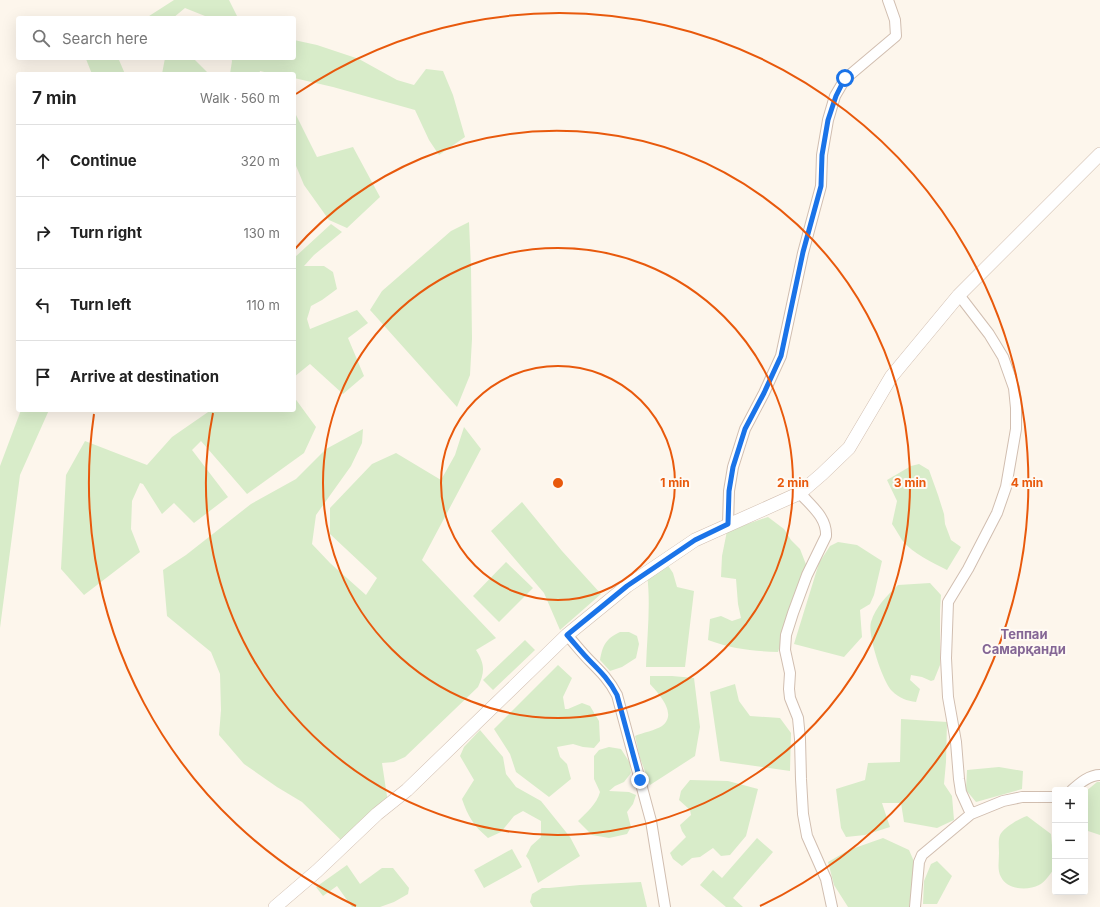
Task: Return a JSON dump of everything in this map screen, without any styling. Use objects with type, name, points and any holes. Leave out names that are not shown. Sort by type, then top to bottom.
[{"type":"street","points":[[728,524],[729,491],[733,467],[745,429],[781,356],[803,252],[821,186],[822,155],[828,120],[836,96],[845,78],[896,36],[895,20],[888,0]]},
{"type":"street","points":[[275,907],[317,871],[377,814],[407,790],[567,635],[627,586],[695,540],[800,493],[822,474],[849,448],[891,377],[959,295],[1100,154]]},
{"type":"street","points":[[959,295],[989,334],[1003,357],[1011,375],[1016,408],[1016,429],[1006,487],[997,513],[968,569],[948,602],[946,658],[948,697],[956,742],[959,780],[970,814]]},
{"type":"street","points":[[800,493],[823,519],[826,529],[826,536],[807,575],[793,613],[786,635],[785,650],[790,673],[790,698],[798,718],[803,814],[807,836],[826,879],[832,907]]},
{"type":"street","points":[[567,635],[589,660],[603,673],[612,684],[617,695],[651,821],[665,907]]},
{"type":"street","points":[[1075,787],[1087,778],[1100,774]]},
{"type":"street","points":[[915,907],[917,872],[922,855],[970,814],[1003,801],[1022,797],[1052,797]]},
{"type":"green space","points":[[174,0],[229,0],[237,16],[205,16],[185,8],[175,16],[149,16]]},
{"type":"green space","points":[[296,40],[317,45],[359,59],[397,80],[414,85],[426,69],[443,71],[453,95],[465,137],[439,155],[429,140],[415,110],[333,87],[296,78],[296,72],[230,72],[232,61],[296,60]]},
{"type":"green space","points":[[86,60],[119,60],[124,72],[91,72]]},
{"type":"green space","points":[[165,60],[195,60],[207,72],[162,72]]},
{"type":"green space","points":[[296,115],[317,157],[353,147],[380,197],[347,228],[329,220],[304,185],[296,166]]},
{"type":"green space","points":[[469,222],[472,339],[470,375],[457,407],[370,310],[382,291],[451,231]]},
{"type":"green space","points":[[331,224],[342,232],[314,255],[304,266],[324,266],[333,272],[337,289],[311,306],[307,319],[310,329],[357,310],[368,323],[348,338],[364,376],[343,394],[310,364],[296,375],[296,256]]},
{"type":"green space","points":[[296,400],[316,427],[304,453],[247,494],[201,441],[192,450],[228,497],[194,523],[174,503],[162,514],[143,484],[140,483],[132,501],[131,529],[140,552],[84,595],[61,569],[66,475],[85,441],[147,465],[172,437],[208,412],[296,412]]},
{"type":"green space","points":[[20,412],[48,412],[20,475],[0,628],[0,466]]},
{"type":"green space","points":[[464,427],[481,449],[422,560],[496,638],[476,650],[483,668],[482,677],[478,687],[405,757],[394,762],[382,763],[388,803],[348,847],[302,802],[244,764],[219,735],[221,710],[220,674],[211,652],[167,616],[163,570],[186,555],[251,504],[296,479],[326,449],[363,429],[362,443],[351,466],[316,515],[312,544],[330,563],[366,595],[377,578],[330,534],[330,508],[372,464],[396,453],[441,480],[455,455]]},
{"type":"green space","points":[[919,464],[929,470],[951,540],[961,547],[947,570],[923,557],[906,545],[892,524],[897,501],[887,480],[911,466]]},
{"type":"green space","points":[[522,502],[562,551],[601,594],[560,630],[544,593],[491,531]]},
{"type":"green space","points":[[768,517],[784,529],[791,540],[800,549],[807,567],[778,652],[742,649],[708,640],[710,619],[721,616],[732,621],[741,618],[736,579],[721,577],[722,556],[727,531]]},
{"type":"green space","points":[[838,542],[857,545],[882,561],[874,595],[870,604],[860,610],[862,637],[844,657],[794,644],[819,563],[830,546]]},
{"type":"green space","points":[[506,562],[533,588],[499,622],[473,596]]},
{"type":"green space","points":[[667,564],[673,573],[677,587],[694,591],[685,667],[646,667],[649,609],[647,574]]},
{"type":"green space","points":[[930,583],[941,595],[940,665],[934,680],[931,681],[922,677],[911,675],[910,680],[920,689],[916,702],[900,697],[888,686],[880,669],[870,628],[873,616],[879,606],[898,585]]},
{"type":"green space","points":[[620,632],[629,632],[637,636],[639,644],[636,658],[622,667],[610,671],[600,660],[601,654],[608,640]]},
{"type":"green space","points":[[525,640],[535,650],[493,690],[483,680]]},
{"type":"green space","points":[[558,665],[572,678],[563,697],[565,709],[582,703],[590,706],[599,721],[600,741],[594,748],[573,744],[557,747],[560,757],[567,764],[571,779],[549,797],[516,772],[510,754],[494,729]]},
{"type":"green space","points":[[650,676],[694,678],[700,727],[695,756],[650,785],[640,758],[635,736],[662,726],[668,716],[668,710],[658,693],[650,684]]},
{"type":"green space","points":[[735,684],[739,701],[750,716],[780,718],[791,733],[790,771],[720,761],[710,692]]},
{"type":"green space","points":[[901,719],[947,722],[944,784],[952,796],[954,820],[937,828],[904,822],[901,803],[882,803],[890,827],[865,835],[846,837],[841,828],[836,789],[865,780],[868,763],[900,762]]},
{"type":"green space","points":[[480,730],[503,757],[506,774],[516,787],[541,801],[570,837],[580,856],[538,883],[526,856],[531,846],[541,837],[541,821],[523,811],[514,816],[501,832],[488,838],[472,821],[464,805],[462,799],[474,780],[460,756],[464,747]]},
{"type":"green space","points":[[609,747],[621,749],[630,763],[631,773],[624,782],[615,786],[609,791],[629,792],[636,795],[633,804],[627,812],[631,827],[627,834],[609,838],[592,835],[578,821],[594,804],[600,792],[594,779],[594,756],[599,750]]},
{"type":"green space","points":[[999,767],[1023,771],[1022,789],[976,802],[966,790],[967,770]]},
{"type":"green space","points":[[690,780],[728,781],[758,789],[746,836],[730,855],[721,856],[713,848],[700,857],[692,858],[682,866],[673,859],[670,853],[686,837],[680,825],[691,815],[690,810],[679,800],[681,791]]},
{"type":"green space","points":[[1097,782],[1100,782],[1100,835],[1088,831],[1088,790]]},
{"type":"green space","points":[[1027,816],[1051,834],[1052,871],[1041,884],[1024,889],[1008,885],[1001,877],[998,865],[1000,835],[1008,826]]},
{"type":"green space","points":[[757,838],[773,852],[733,898],[743,907],[726,907],[700,885],[713,870],[722,878]]},
{"type":"green space","points":[[883,838],[909,850],[916,866],[909,907],[848,907],[834,885],[828,862],[849,850]]},
{"type":"green space","points":[[512,849],[522,867],[484,888],[474,870]]},
{"type":"green space","points":[[937,861],[952,876],[937,904],[923,904],[924,881],[931,864]]},
{"type":"green space","points":[[347,865],[360,884],[382,868],[393,868],[409,888],[408,894],[394,902],[380,907],[352,907],[337,886],[323,896],[316,887]]},
{"type":"green space","points":[[641,882],[647,907],[533,907],[530,902],[532,894],[542,888]]},
{"type":"district","name":"Теппаи Самарқанди","points":[[1024,642]]},
{"type":"route","points":[[640,780],[617,695],[612,684],[567,635],[627,586],[695,540],[728,524],[729,491],[733,467],[745,429],[781,356],[788,316],[803,252],[821,186],[822,155],[828,120],[836,96],[845,78]]}]
